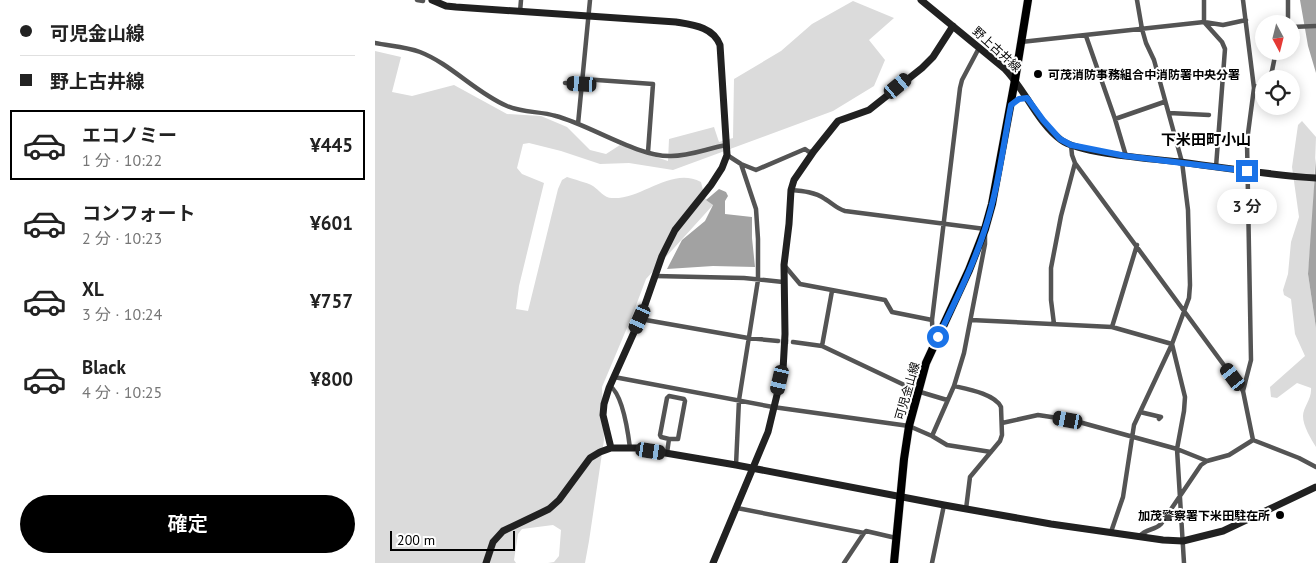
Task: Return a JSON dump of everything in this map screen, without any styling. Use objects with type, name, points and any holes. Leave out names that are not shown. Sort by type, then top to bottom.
[{"type":"main road","name":"可児金山線","points":[[894,563],[909,426],[917,391],[926,363],[969,270],[985,229],[994,195],[1011,105],[1028,0]]},
{"type":"street","points":[[417,0],[423,1]]},
{"type":"street","points":[[432,0],[446,6],[676,22],[706,29],[712,33],[720,46],[727,155],[722,168],[711,186],[675,230],[662,256],[640,319],[610,386],[604,404],[603,415],[611,448]]},
{"type":"street","points":[[520,12],[521,0]]},
{"type":"street","points":[[578,124],[590,0]]},
{"type":"street","name":"野上古井線","points":[[921,0],[1015,80],[1043,120],[1060,139],[1071,145],[1126,156],[1267,174],[1316,178]]},
{"type":"street","points":[[1111,532],[1123,497],[1134,425],[1172,344],[1189,298],[1190,285],[1189,210],[1182,162],[1154,60],[1145,43],[1137,0]]},
{"type":"street","points":[[1204,0],[1204,22],[1222,42],[1225,49],[1216,167]]},
{"type":"street","points":[[1243,0],[1254,88],[1248,130],[1247,171],[1251,360],[1243,391]]},
{"type":"street","points":[[1288,0],[1288,15]]},
{"type":"street","points":[[1021,42],[1204,22],[1223,25],[1246,20]]},
{"type":"street","points":[[713,563],[768,432],[785,358],[783,282],[791,190],[794,180],[813,151],[839,121],[869,110],[922,68],[933,56],[953,26]]},
{"type":"street","points":[[1300,27],[1316,26]]},
{"type":"street","points":[[1086,36],[1115,118],[1126,156]]},
{"type":"street","points":[[375,42],[420,52],[507,106],[557,116],[648,152],[669,156],[683,155],[727,145]]},
{"type":"street","points":[[933,348],[933,320],[960,88],[962,80],[979,48]]},
{"type":"street","points":[[565,83],[653,84],[648,152]]},
{"type":"street","points":[[1011,105],[1019,99],[1027,98]]},
{"type":"street","points":[[1115,118],[1164,102]]},
{"type":"street","points":[[1169,113],[1209,114]]},
{"type":"street","points":[[1071,145],[1075,162],[1243,391],[1253,440]]},
{"type":"street","points":[[727,155],[741,164],[756,170],[805,149],[809,152],[813,151]]},
{"type":"street","points":[[1054,324],[1051,300],[1051,268],[1061,216],[1075,162]]},
{"type":"street","points":[[736,465],[739,400],[758,280],[756,209],[741,164]]},
{"type":"street","points":[[791,190],[819,195],[840,210],[985,229],[985,244],[971,320],[954,386],[932,436]]},
{"type":"street","points":[[1112,327],[1137,245]]},
{"type":"street","points":[[784,266],[800,284],[885,300],[892,312],[933,320]]},
{"type":"street","points":[[655,276],[783,282]]},
{"type":"street","points":[[822,346],[832,291]]},
{"type":"street","points":[[640,319],[748,338],[778,341]]},
{"type":"street","points":[[971,320],[1112,327],[1172,344]]},
{"type":"street","points":[[793,342],[822,346],[917,391],[947,400]]},
{"type":"street","points":[[1172,344],[1185,397],[1177,449],[1184,563]]},
{"type":"street","points":[[614,377],[773,407],[909,426],[947,445],[991,452]]},
{"type":"street","points":[[610,386],[615,389],[625,418],[630,448]]},
{"type":"street","points":[[954,386],[982,394],[999,402],[1001,407],[1002,436],[970,477],[966,509]]},
{"type":"street","points":[[669,396],[684,399],[685,401],[678,439],[669,439],[660,435],[669,396]]},
{"type":"street","points":[[1140,412],[1161,417],[1159,419]]},
{"type":"street","points":[[1002,423],[1038,415],[1079,422],[1177,449],[1207,461]]},
{"type":"street","points":[[667,453],[669,439]]},
{"type":"street","points":[[1139,537],[1144,531],[1156,529],[1161,524],[1201,465],[1207,461],[1229,456],[1253,440]]},
{"type":"street","points":[[1253,440],[1290,454],[1316,467]]},
{"type":"street","points":[[486,563],[493,542],[503,531],[549,509],[559,500],[590,458],[599,452],[611,448],[630,448],[667,453],[944,506],[1051,524],[1139,537],[1183,541],[1223,531],[1316,487]]},
{"type":"street","points":[[932,563],[944,506]]},
{"type":"street","points":[[737,508],[864,533]]},
{"type":"street","points":[[844,563],[865,530],[896,538]]},
{"type":"shaded area","points":[[1300,0],[1316,0],[1316,73],[1308,46]]},
{"type":"shaded area","points":[[853,1],[894,18],[869,40],[885,60],[874,86],[833,111],[673,170],[629,163],[600,164],[561,151],[529,143],[523,144],[517,168],[522,174],[544,183],[519,286],[516,309],[528,311],[558,189],[562,180],[567,177],[590,185],[609,198],[634,194],[679,178],[690,178],[701,182],[705,198],[713,205],[646,279],[602,387],[604,440],[585,563],[548,563],[554,562],[559,556],[561,530],[553,525],[522,529],[518,534],[514,560],[516,563],[375,563],[375,51],[401,57],[392,92],[412,96],[454,85],[507,114],[541,116],[567,127],[590,150],[606,154],[620,145],[668,161],[669,139],[714,127],[719,142],[733,138],[734,79],[781,51],[812,24]]},
{"type":"shaded area","points":[[1302,121],[1316,137],[1313,217],[1308,274],[1316,328],[1316,447],[1303,420],[1304,409],[1310,396],[1311,388],[1297,383],[1277,398],[1271,397],[1270,387],[1305,356],[1295,334],[1291,299],[1284,295],[1283,290],[1288,274],[1291,242],[1299,217],[1292,167],[1298,125]]},
{"type":"shaded area","points":[[1316,158],[1316,328],[1308,274]]},
{"type":"shaded area","points":[[719,189],[726,192],[728,196],[725,201],[725,214],[752,217],[755,267],[713,266],[667,269],[682,240],[705,221],[713,205],[706,200]]},
{"type":"tunnel","points":[[778,341],[793,342]]},
{"type":"place","name":"可茂消防事務組合中消防署中央分署","points":[[1038,74]]},
{"type":"place","name":"加茂警察署下米田駐在所","points":[[1280,515]]},
{"type":"district","name":"下米田町小山","points":[[1206,139]]},
{"type":"route","points":[[938,337],[969,270],[985,229],[1013,102],[1027,98],[1062,141],[1082,149],[1247,171]]}]
